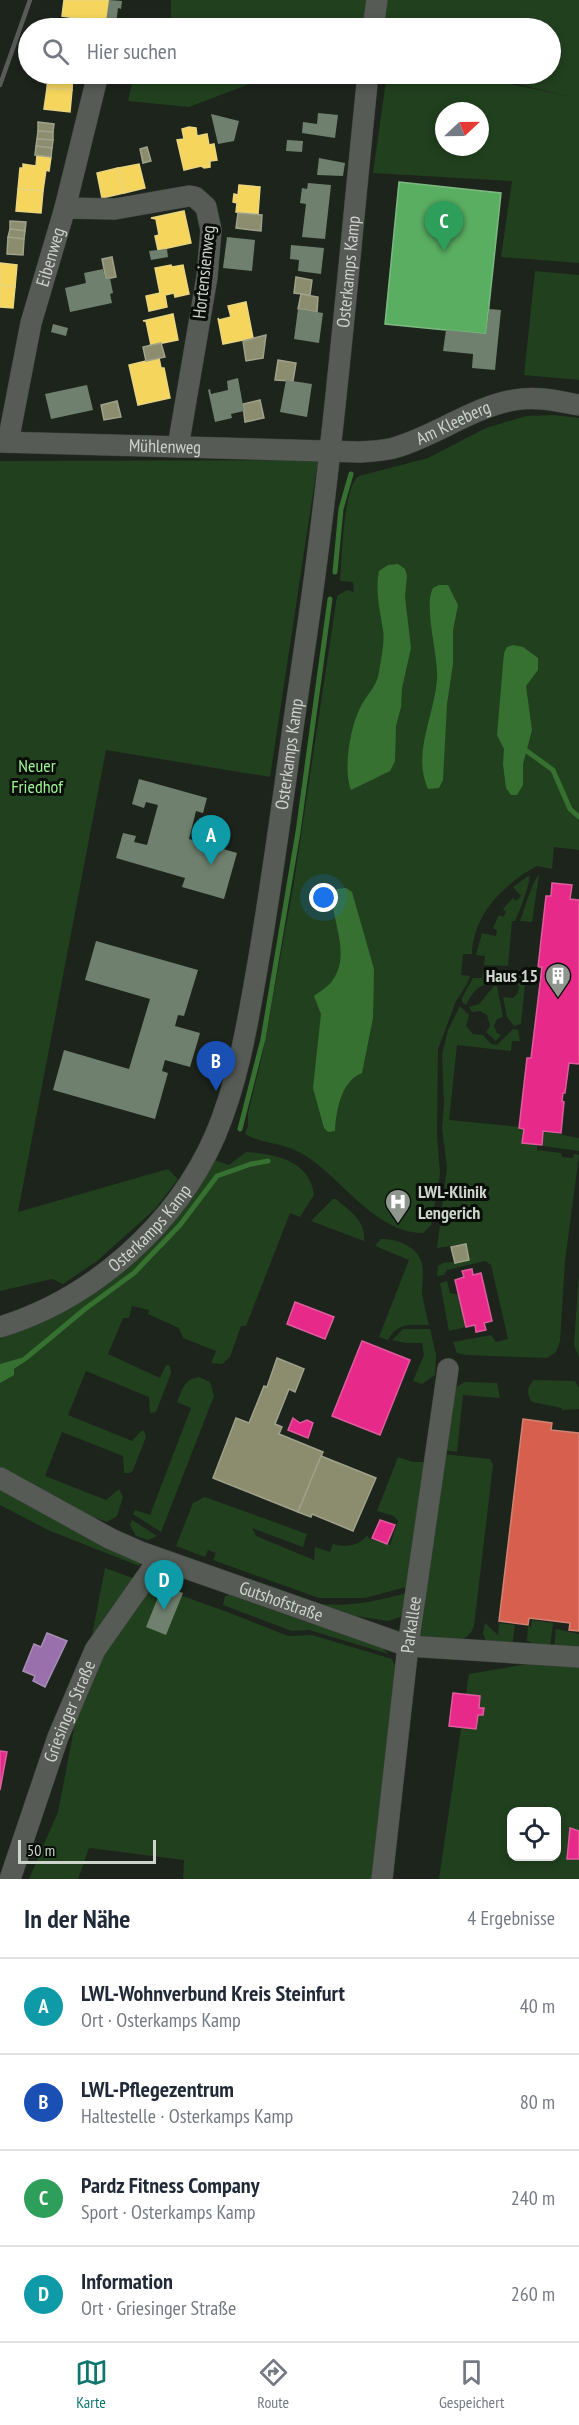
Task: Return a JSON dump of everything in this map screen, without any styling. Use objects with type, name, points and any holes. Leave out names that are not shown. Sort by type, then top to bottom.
[{"type":"street","points":[[374,18],[376,0]]},
{"type":"street","name":"Eibenweg","points":[[4,442],[31,323],[65,208],[96,84]]},
{"type":"street","name":"Osterkamps Kamp","points":[[0,1328],[42,1311],[75,1294],[102,1275],[152,1231],[198,1166],[214,1138],[231,1093],[244,1043],[271,888],[315,572],[368,84]]},
{"type":"street","name":"Hortensienweg","points":[[65,208],[115,209],[189,196],[195,197],[206,207],[211,230],[207,277],[178,447]]},
{"type":"street","name":"Am Kleeberg","points":[[329,451],[360,452],[395,448],[425,437],[492,405],[514,400],[540,398],[579,405]]},
{"type":"street","name":"Mühlenweg","points":[[4,442],[329,451]]},
{"type":"street","name":"Parkallee","points":[[382,1879],[408,1646],[448,1369]]},
{"type":"street","name":"Gutshofstraße","points":[[0,1478],[111,1539],[159,1559],[408,1646],[579,1657]]},
{"type":"street","name":"Griesinger Straße","points":[[10,1879],[58,1737],[95,1650],[159,1559]]},
{"type":"green space","points":[[171,0],[579,0],[579,263],[501,257],[512,181],[373,173],[386,84],[511,84],[568,96],[517,84],[561,84],[561,18],[171,18]]},
{"type":"green space","points":[[132,84],[250,84],[189,107],[128,101]]},
{"type":"green space","points":[[535,271],[579,275],[579,380],[524,375]]},
{"type":"green space","points":[[553,415],[579,418],[579,850],[554,847],[552,869],[537,866],[502,891],[484,913],[474,939],[472,954],[463,954],[461,975],[470,976],[456,1001],[438,1049],[437,1135],[440,1174],[431,1225],[423,1233],[405,1230],[388,1223],[372,1212],[327,1172],[297,1151],[245,1134],[263,1052],[294,882],[337,596],[347,590],[354,592],[353,582],[340,581],[346,508],[354,483],[359,476],[428,458],[486,428],[526,416]]},
{"type":"green space","name":"Neuer Friedhof","points":[[318,460],[270,777],[106,750],[18,1212],[168,1169],[178,1179],[155,1209],[97,1261],[63,1284],[52,1279],[0,1291],[0,461]]},
{"type":"green space","points":[[539,875],[532,922],[520,921],[531,889]]},
{"type":"green space","points":[[528,876],[530,877],[524,899],[515,921],[512,921],[508,966],[484,965],[485,956],[476,955],[482,933],[496,936],[497,930],[493,928],[499,915],[503,917],[506,912],[503,909],[513,898],[516,901],[521,896],[513,887]]},
{"type":"green space","points":[[483,970],[503,971],[498,982],[486,984],[478,989],[466,1005],[462,1002],[462,998],[473,978],[482,978]]},
{"type":"green space","points":[[507,971],[526,973],[521,1024],[514,1026],[507,1017],[503,997],[513,998],[518,993],[519,987],[514,978],[505,978]]},
{"type":"green space","points":[[494,986],[497,986],[503,1017],[497,1019],[494,1026],[497,1033],[501,1035],[496,1041],[486,1032],[490,1026],[487,1015],[480,1011],[472,1012],[469,1007],[479,1004]]},
{"type":"green space","points":[[460,1006],[469,1015],[466,1026],[473,1034],[483,1035],[491,1044],[497,1045],[513,1029],[518,1030],[520,1041],[512,1041],[511,1051],[457,1045],[449,1120],[519,1127],[524,1129],[522,1143],[537,1145],[537,1150],[561,1153],[562,1157],[573,1158],[574,1154],[579,1155],[565,1261],[560,1341],[556,1352],[547,1358],[466,1355],[457,1353],[453,1342],[491,1335],[496,1342],[508,1339],[491,1265],[485,1261],[447,1270],[444,1275],[437,1276],[438,1266],[443,1263],[469,1260],[466,1244],[437,1248],[447,1167],[442,1128],[444,1103],[442,1055],[448,1030]]},
{"type":"green space","points":[[543,1131],[579,1138],[579,1151],[543,1146]]},
{"type":"green space","points":[[246,1152],[279,1157],[289,1161],[306,1174],[314,1195],[300,1217],[290,1213],[246,1326],[241,1326],[230,1357],[222,1364],[211,1363],[216,1351],[183,1338],[179,1328],[148,1314],[149,1310],[132,1306],[129,1318],[123,1318],[108,1354],[160,1378],[166,1365],[170,1366],[171,1373],[156,1412],[150,1413],[149,1397],[86,1371],[68,1415],[132,1441],[142,1430],[144,1431],[146,1437],[133,1470],[130,1473],[124,1473],[123,1456],[62,1432],[45,1476],[106,1500],[119,1489],[123,1497],[117,1516],[107,1522],[85,1514],[0,1469],[0,1339],[58,1315],[101,1289],[138,1257],[214,1160],[229,1165]]},
{"type":"green space","points":[[333,1199],[336,1199],[360,1222],[364,1241],[311,1221]]},
{"type":"green space","points":[[381,1239],[393,1240],[406,1245],[412,1248],[420,1258],[423,1271],[422,1293],[429,1325],[400,1327],[388,1340],[379,1337],[409,1260],[375,1246]]},
{"type":"green space","points":[[579,1273],[579,1357],[574,1345]]},
{"type":"green space","points":[[447,1281],[450,1293],[459,1295],[466,1327],[449,1331],[440,1283]]},
{"type":"green space","points":[[403,1329],[430,1329],[436,1355],[435,1375],[422,1384],[413,1381],[424,1355],[422,1343],[392,1340]]},
{"type":"green space","points":[[199,1377],[210,1382],[214,1396],[161,1532],[133,1514],[135,1510],[150,1515],[191,1408],[177,1402],[187,1383]]},
{"type":"green space","points":[[534,1380],[575,1381],[579,1388],[579,1409],[562,1410],[562,1408],[532,1402],[528,1390]]},
{"type":"green space","points":[[465,1382],[497,1383],[500,1398],[463,1395],[457,1452],[444,1450],[453,1389]]},
{"type":"green space","points":[[443,1454],[490,1459],[493,1465],[474,1626],[466,1637],[453,1641],[423,1639],[421,1635]]},
{"type":"green space","points":[[398,1457],[413,1462],[424,1462],[410,1586],[365,1598],[319,1598],[213,1560],[216,1553],[208,1550],[205,1557],[176,1546],[193,1503],[205,1497],[307,1534],[303,1547],[252,1528],[256,1536],[314,1560],[315,1547],[330,1552],[333,1544],[352,1545],[367,1536],[390,1545],[398,1521],[394,1516],[377,1511]]},
{"type":"green space","points":[[0,1489],[140,1562],[139,1566],[48,1530],[0,1505]]},
{"type":"green space","points":[[132,1520],[157,1536],[148,1540],[136,1536],[130,1525]]},
{"type":"green space","points":[[105,1568],[288,1636],[312,1635],[392,1659],[396,1669],[378,1857],[372,1879],[183,1879],[184,1860],[89,1848],[78,1879],[29,1879],[58,1812]]},
{"type":"green space","points":[[409,1592],[405,1611],[400,1617],[388,1621],[336,1613],[319,1604],[342,1605],[365,1602]]},
{"type":"green space","points":[[230,1595],[382,1648],[389,1654],[309,1630],[292,1631],[223,1605],[225,1596]]},
{"type":"green space","points":[[532,1620],[553,1623],[550,1647],[531,1648],[531,1642],[527,1641],[528,1627],[531,1626]]},
{"type":"green space","points":[[485,1623],[498,1635],[499,1623],[515,1625],[512,1647],[486,1641],[483,1633]]},
{"type":"green space","points":[[556,1629],[579,1634],[579,1651],[554,1649]]},
{"type":"green space","points":[[579,1655],[579,1879],[439,1879],[469,1674]]},
{"type":"shaded area","points":[[398,564],[405,569],[407,576],[405,597],[411,648],[396,726],[395,761],[390,771],[351,790],[348,761],[351,737],[356,716],[378,677],[382,651],[383,635],[378,593],[379,571],[388,565]]},
{"type":"shaded area","points":[[448,585],[458,605],[453,630],[453,664],[447,704],[443,780],[439,788],[428,789],[422,762],[423,748],[437,680],[430,619],[430,596],[433,588]]},
{"type":"shaded area","points":[[513,645],[523,647],[538,658],[538,670],[526,686],[532,730],[523,764],[523,785],[517,795],[511,795],[506,788],[504,749],[497,735],[504,653],[507,647]]},
{"type":"shaded area","points":[[346,888],[352,892],[374,969],[373,1018],[362,1073],[355,1077],[344,1090],[338,1106],[335,1131],[328,1132],[324,1128],[313,1088],[321,1014],[314,996],[330,983],[338,971],[341,949],[332,892]]},
{"type":"shaded area","points":[[21,1358],[14,1367],[14,1375],[0,1383],[0,1364]]},
{"type":"building: Wohnen","points":[[64,0],[109,0],[107,18],[62,16]]},
{"type":"building: Wohnen","points":[[47,84],[72,84],[72,90],[47,88]]},
{"type":"building: Wohnen","points":[[47,88],[72,90],[70,112],[44,109]]},
{"type":"building: Wohnen","points":[[196,128],[197,136],[207,134],[209,145],[214,144],[217,160],[210,161],[210,167],[201,166],[184,170],[177,140],[184,139],[182,129]]},
{"type":"building: Wohnen","points":[[37,155],[51,157],[49,171],[46,170],[43,191],[18,189],[20,168],[23,168],[23,164],[36,166]]},
{"type":"building: Wohnen","points":[[139,164],[145,188],[124,193],[118,168]]},
{"type":"building: Wohnen","points":[[118,168],[124,193],[102,198],[97,173]]},
{"type":"building: Wohnen","points":[[239,185],[260,187],[258,214],[236,212],[237,203],[233,202],[234,194],[238,195]]},
{"type":"building: Wohnen","points":[[18,189],[43,191],[41,213],[16,211]]},
{"type":"building: Wohnen","points":[[184,211],[191,243],[158,250],[155,236],[159,235],[156,219],[151,218]]},
{"type":"building: Wohnen","points":[[0,263],[17,265],[15,287],[0,285]]},
{"type":"building: Wohnen","points":[[171,265],[172,267],[183,265],[189,294],[175,297],[174,293],[165,295],[167,307],[149,311],[146,296],[160,293],[155,268]]},
{"type":"building: Wohnen","points":[[0,285],[15,287],[13,308],[0,307]]},
{"type":"building: Wohnen","points":[[246,302],[253,338],[223,344],[218,318],[219,320],[231,317],[228,306]]},
{"type":"building: Wohnen","points":[[173,314],[178,340],[148,346],[151,345],[146,321],[143,321]]},
{"type":"building: Wohnen","points":[[159,358],[161,368],[164,368],[170,398],[138,405],[129,365]]},
{"type":"building: Handel","points":[[523,1419],[552,1423],[551,1430],[579,1433],[579,1631],[569,1630],[570,1623],[529,1618],[528,1625],[499,1621]]},
{"type":"building: Büros","points":[[47,1633],[67,1641],[45,1687],[33,1681],[35,1676],[23,1671],[34,1644],[41,1647]]},
{"type":"building: Gesundheit","name":"Haus 15","points":[[552,883],[572,885],[570,899],[579,900],[579,1064],[569,1063],[562,1101],[564,1102],[561,1133],[543,1131],[542,1145],[522,1143],[524,1129],[519,1128],[527,1058],[531,1058],[542,967],[538,967],[546,896],[551,896]]},
{"type":"building: Gesundheit","points":[[472,1269],[473,1275],[481,1273],[492,1321],[484,1323],[486,1330],[476,1332],[475,1325],[466,1327],[455,1280],[464,1277],[462,1271]]},
{"type":"building: Gesundheit","points":[[295,1302],[334,1317],[325,1339],[287,1324]]},
{"type":"building: Gesundheit","points":[[362,1341],[410,1360],[380,1435],[332,1416]]},
{"type":"building: Gesundheit","points":[[293,1418],[300,1423],[307,1420],[313,1423],[308,1438],[288,1430]]},
{"type":"building: Gesundheit","points":[[380,1520],[395,1525],[387,1544],[372,1538]]},
{"type":"building: Gesundheit","points":[[453,1693],[480,1696],[479,1708],[484,1708],[483,1715],[478,1715],[476,1729],[449,1726]]},
{"type":"building: Gesundheit","points":[[0,1751],[7,1752],[0,1790]]},
{"type":"building: Gesundheit","points":[[570,1828],[579,1831],[579,1859],[567,1859]]},
{"type":"building: Öffentlich","points":[[399,182],[501,193],[486,334],[385,324]]},
{"type":"building: Industrie","points":[[38,122],[54,124],[53,132],[38,131]]},
{"type":"building: Industrie","points":[[38,131],[53,132],[53,140],[37,139]]},
{"type":"building: Industrie","points":[[37,139],[53,140],[52,148],[36,146]]},
{"type":"building: Industrie","points":[[36,146],[52,148],[51,157],[35,155]]},
{"type":"building: Industrie","points":[[147,147],[151,161],[143,163],[140,149]]},
{"type":"building: Industrie","points":[[238,213],[262,215],[261,231],[236,228]]},
{"type":"building: Industrie","points":[[10,221],[26,222],[25,231],[10,229]]},
{"type":"building: Industrie","points":[[10,229],[25,231],[24,239],[8,237]]},
{"type":"building: Industrie","points":[[8,237],[24,239],[23,255],[7,254]]},
{"type":"building: Industrie","points":[[112,257],[116,277],[106,279],[102,259]]},
{"type":"building: Industrie","points":[[296,277],[312,280],[310,295],[294,293]]},
{"type":"building: Industrie","points":[[301,294],[318,297],[317,312],[298,309]]},
{"type":"building: Industrie","points":[[266,335],[263,358],[246,361],[243,341]]},
{"type":"building: Industrie","points":[[161,343],[165,357],[146,361],[143,347]]},
{"type":"building: Industrie","points":[[278,360],[296,363],[293,381],[275,380]]},
{"type":"building: Industrie","points":[[260,400],[264,418],[245,422],[243,404]]},
{"type":"building: Industrie","points":[[117,401],[121,417],[104,420],[101,405]]},
{"type":"building: Industrie","points":[[466,1244],[469,1260],[455,1263],[451,1247]]},
{"type":"building: Industrie","points":[[277,1358],[304,1369],[295,1392],[289,1389],[275,1424],[282,1427],[279,1434],[323,1452],[298,1512],[213,1478],[236,1418],[249,1423],[264,1386],[267,1387]]},
{"type":"building: Industrie","points":[[321,1456],[376,1478],[353,1531],[312,1514],[311,1517],[298,1512]]},
{"type":"building: Sonstige","points":[[109,0],[122,1],[117,18],[107,18]]},
{"type":"building: Sonstige","points":[[318,113],[338,115],[335,138],[302,133],[303,122],[317,124]]},
{"type":"building: Sonstige","points":[[211,114],[239,121],[234,141],[218,144]]},
{"type":"building: Sonstige","points":[[287,140],[303,141],[302,152],[286,151]]},
{"type":"building: Sonstige","points":[[319,158],[345,163],[343,176],[317,175]]},
{"type":"building: Sonstige","points":[[308,183],[331,185],[325,239],[302,237],[306,204],[300,203],[302,188],[307,189]]},
{"type":"building: Sonstige","points":[[227,237],[255,240],[252,271],[223,268]]},
{"type":"building: Sonstige","points":[[291,245],[324,248],[321,274],[298,271],[299,260],[290,259]]},
{"type":"building: Sonstige","points":[[167,249],[168,257],[151,260],[149,251]]},
{"type":"building: Sonstige","points":[[103,269],[106,279],[110,278],[112,303],[70,312],[65,288],[86,283],[84,273]]},
{"type":"building: Sonstige","points":[[298,309],[323,313],[319,343],[294,339]]},
{"type":"building: Sonstige","points":[[489,309],[501,310],[495,370],[472,368],[473,354],[443,351],[446,330],[486,334]]},
{"type":"building: Sonstige","points":[[53,324],[68,328],[66,336],[51,332]]},
{"type":"building: Sonstige","points":[[238,378],[244,411],[231,414],[232,418],[215,422],[208,390],[210,389],[211,394],[228,390],[227,381]]},
{"type":"building: Sonstige","points":[[286,380],[312,384],[307,417],[280,412]]},
{"type":"building: Sonstige","points":[[87,385],[93,410],[51,419],[45,394]]},
{"type":"building: Sonstige","points":[[139,779],[207,798],[203,813],[196,811],[189,839],[237,853],[224,899],[182,887],[185,878],[116,858],[123,833],[136,836],[134,842],[147,845],[158,805],[146,802],[144,808],[132,804]]},
{"type":"building: Sonstige","points":[[96,941],[198,970],[184,1016],[178,1015],[175,1026],[200,1033],[196,1047],[190,1067],[165,1060],[162,1071],[168,1073],[155,1119],[53,1090],[64,1050],[129,1069],[150,999],[85,980]]},
{"type":"building: Sonstige","points":[[163,1585],[183,1593],[166,1635],[146,1627]]},
{"type":"waterway","points":[[335,572],[341,509],[351,474]]},
{"type":"waterway","points":[[240,1129],[263,1039],[298,832],[330,599]]},
{"type":"waterway","points":[[524,749],[553,770],[570,809],[579,817]]},
{"type":"waterway","points":[[0,1375],[26,1358],[85,1309],[134,1273],[180,1225],[217,1176],[251,1164],[268,1161]]},
{"type":"railway","points":[[24,18],[30,0]]},
{"type":"railway","points":[[0,85],[18,34]]},
{"type":"place","name":"Pardz Fitness Company","points":[[444,251]]},
{"type":"place","name":"LWL-Wohnverbund Kreis Steinfurt","points":[[211,865]]},
{"type":"place","name":"Haus 15","points":[[558,999]]},
{"type":"place","name":"LWL-Pflegezentrum","points":[[216,1091]]},
{"type":"place","name":"LWL-Klinik Lengerich","points":[[398,1225]]},
{"type":"place","name":"Information","points":[[164,1610]]}]
